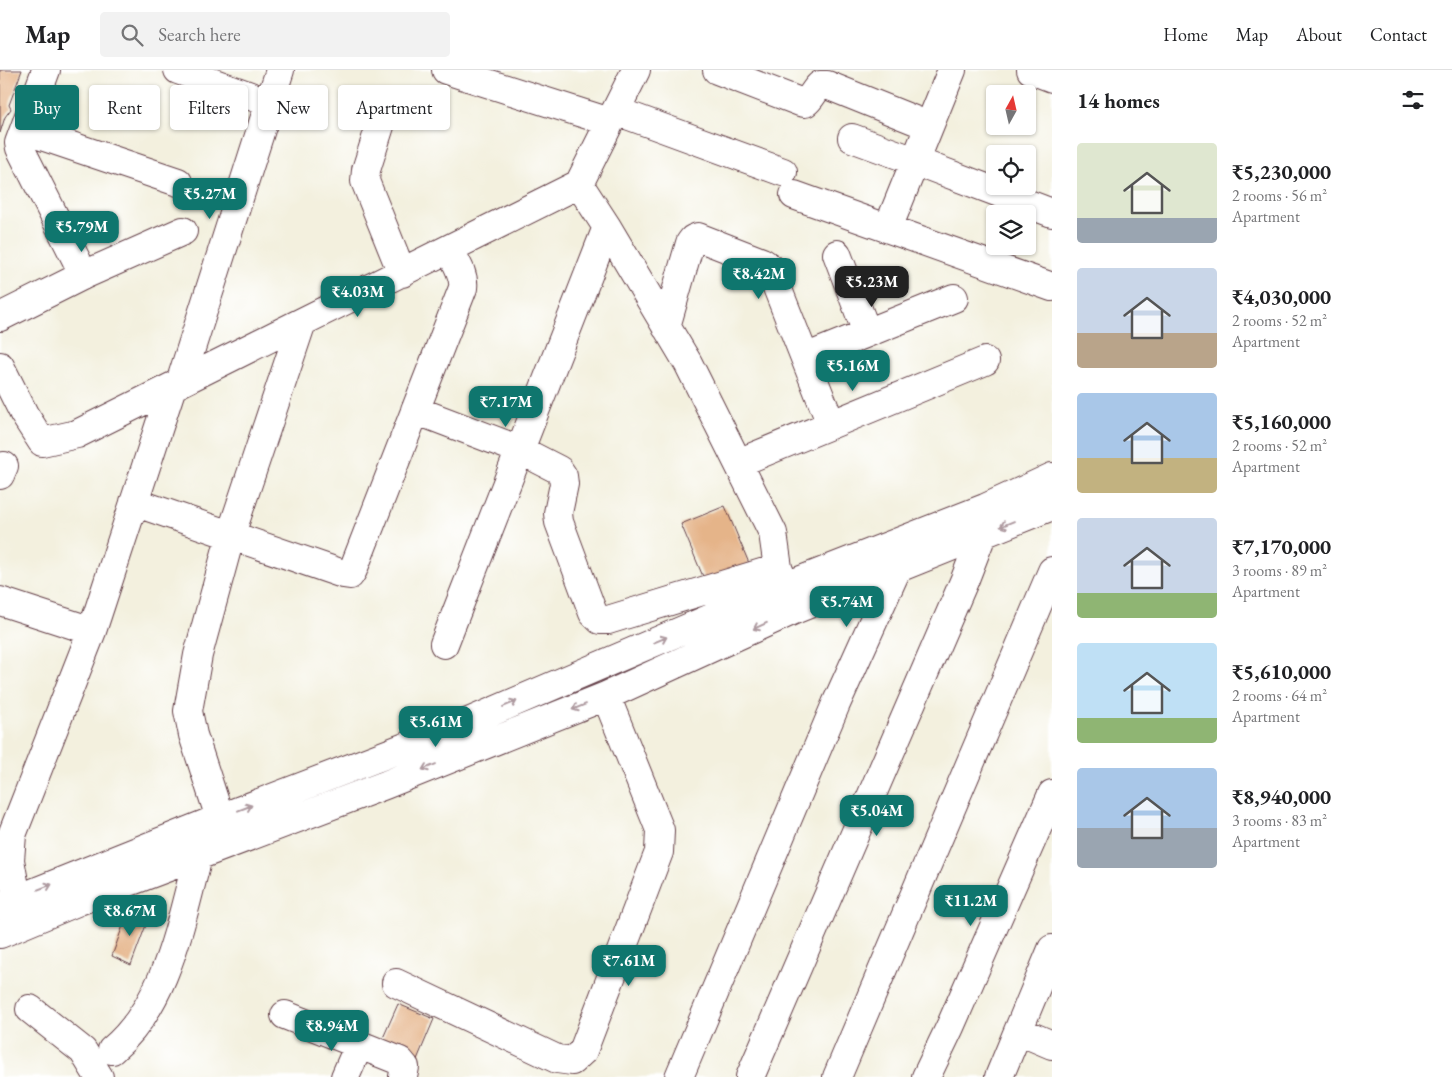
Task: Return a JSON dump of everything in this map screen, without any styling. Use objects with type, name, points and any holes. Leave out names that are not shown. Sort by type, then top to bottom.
[{"type":"street","points":[[40,85],[46,70]]},
{"type":"street","points":[[178,70],[258,99]]},
{"type":"street","points":[[275,85],[280,70]]},
{"type":"street","points":[[446,70],[613,116],[789,184],[888,228],[1052,287]]},
{"type":"street","points":[[0,366],[8,397],[24,414],[42,442],[77,434],[579,184],[636,70]]},
{"type":"street","points":[[717,70],[805,103],[810,100],[815,89],[820,84],[929,126]]},
{"type":"street","points":[[888,228],[952,70]]},
{"type":"street","points":[[1031,70],[1052,78]]},
{"type":"street","points":[[84,275],[20,148],[19,138],[24,130],[178,182]]},
{"type":"street","points":[[261,130],[92,631],[12,835],[8,902],[452,729],[786,588],[985,508],[1052,477]]},
{"type":"street","points":[[379,130],[366,170],[365,181],[402,273]]},
{"type":"street","points":[[852,138],[915,160],[1052,213]]},
{"type":"street","points":[[579,184],[607,227],[688,363],[773,533],[786,588]]},
{"type":"street","points":[[444,644],[607,227]]},
{"type":"street","points":[[0,317],[84,275],[183,231]]},
{"type":"street","points":[[666,327],[690,243],[693,239],[698,237],[762,262],[768,266],[831,424]]},
{"type":"street","points":[[134,502],[342,574],[350,575],[354,570],[463,288],[462,276],[449,249]]},
{"type":"street","points":[[837,254],[867,333]]},
{"type":"street","points":[[805,358],[954,298]]},
{"type":"street","points":[[232,844],[220,818],[188,711],[198,655],[231,534],[302,322]]},
{"type":"street","points":[[738,463],[985,361]]},
{"type":"street","points":[[415,410],[520,450],[559,470],[563,476],[564,484],[558,513],[559,522],[593,613],[600,620],[897,569],[1052,506]]},
{"type":"street","points":[[750,1077],[961,588],[982,535]]},
{"type":"street","points":[[680,1077],[836,704],[897,569]]},
{"type":"street","points":[[837,1077],[1052,571]]},
{"type":"street","points":[[0,934],[79,901],[232,844],[606,696],[786,588]]},
{"type":"street","points":[[0,601],[92,631]]},
{"type":"street","points":[[396,983],[557,1059],[572,1061],[583,1051],[659,852],[660,830],[606,696]]},
{"type":"street","points":[[452,729],[461,754]]},
{"type":"street","points":[[926,1077],[950,1027],[1052,794]]},
{"type":"street","points":[[112,1050],[125,1039],[139,1022],[168,967],[198,857]]},
{"type":"street","points":[[998,1077],[1049,962]]},
{"type":"street","points":[[30,1009],[83,1051],[99,1077]]},
{"type":"street","points":[[285,1015],[400,1061],[405,1068],[403,1077]]},
{"type":"street","points":[[1019,1031],[1052,1045]]},
{"type":"street","points":[[344,1077],[359,1045]]},
{"type":"building","points":[[0,70],[22,70],[9,105],[11,109],[5,117],[0,133]]},
{"type":"building","points":[[725,506],[751,568],[707,586],[681,524]]},
{"type":"building","points":[[129,909],[149,917],[131,965],[112,956]]},
{"type":"building","points":[[398,1004],[434,1019],[416,1062],[379,1047]]}]
